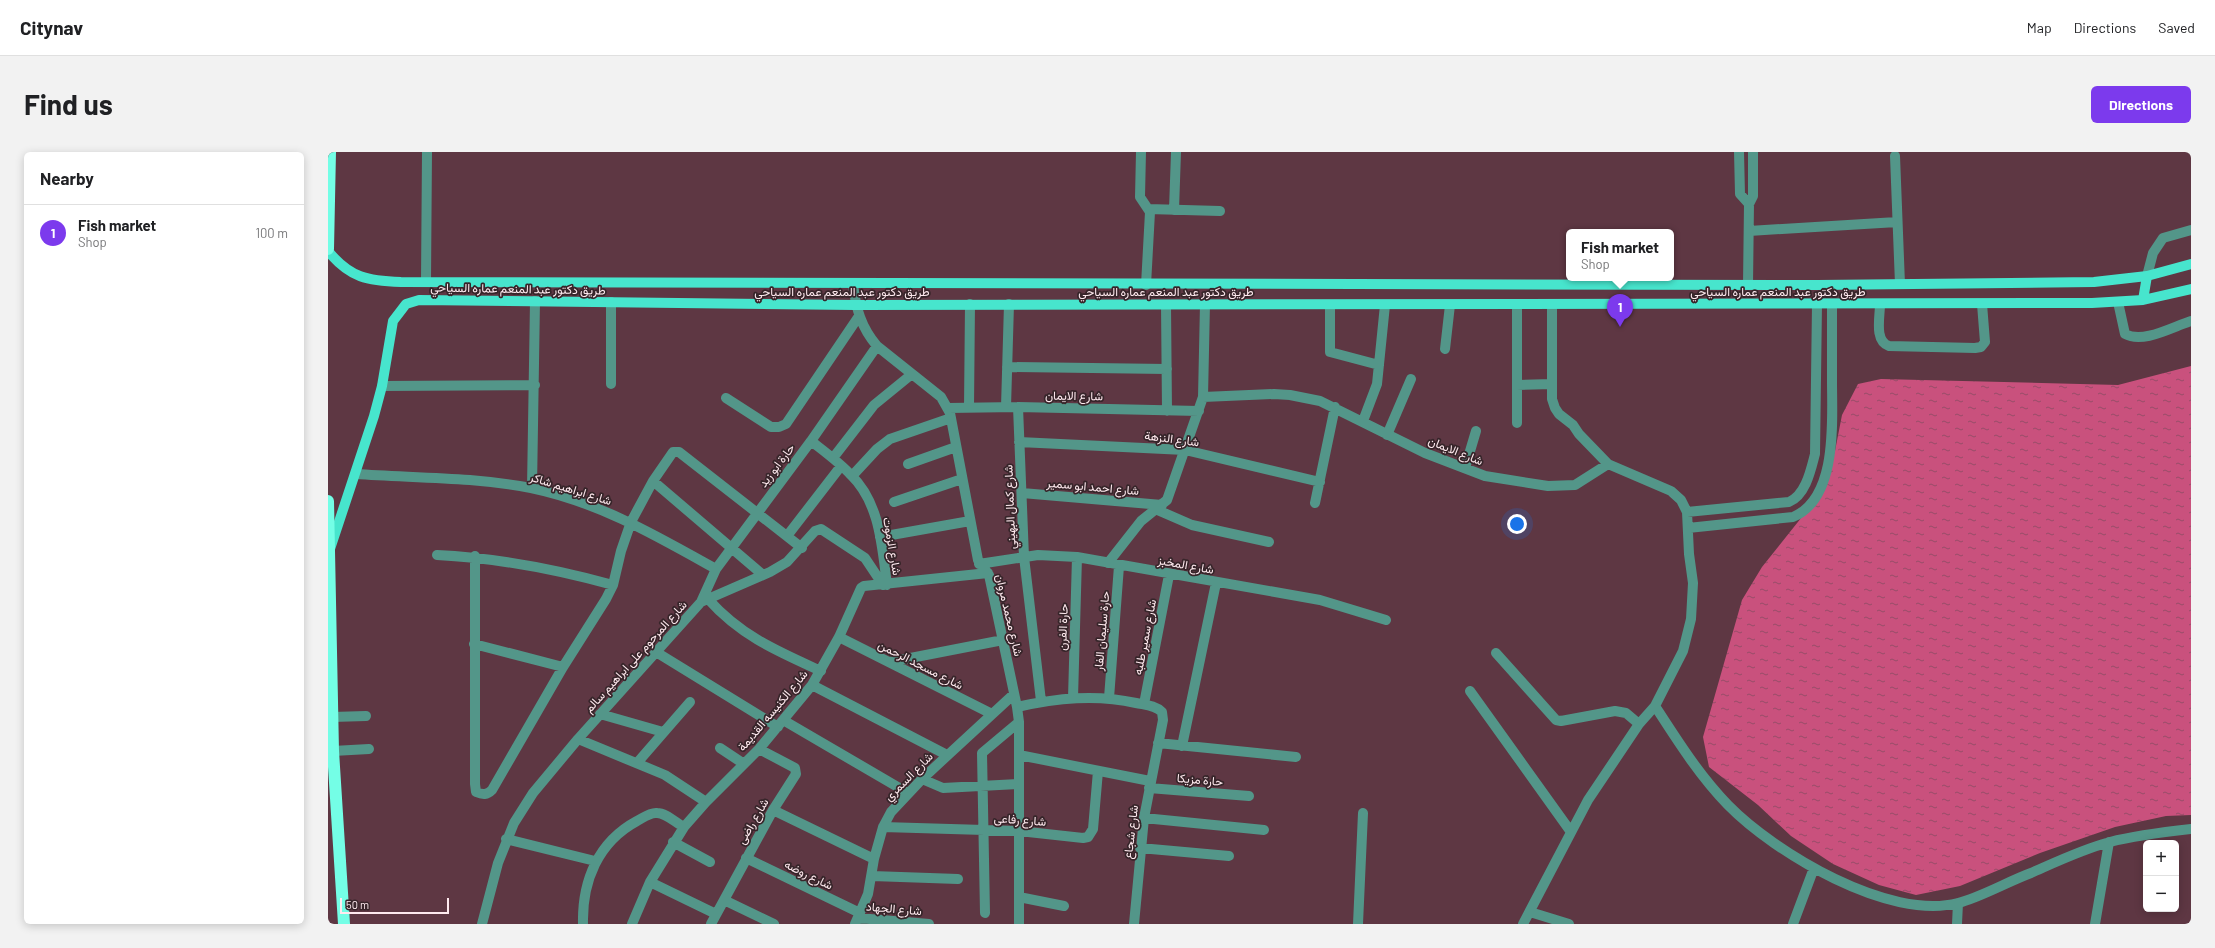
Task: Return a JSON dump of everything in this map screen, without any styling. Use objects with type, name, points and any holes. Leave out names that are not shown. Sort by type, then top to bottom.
[{"type":"highway","points":[[328,250],[330,152]]},
{"type":"highway","points":[[328,501],[333,752],[344,924]]},
{"type":"highway","points":[[328,775],[333,752]]},
{"type":"main road","name":"طريق دكتور عبد المنعم عماره السياحي","points":[[328,250],[345,268],[366,279],[401,282],[1146,285],[1900,284],[2094,282],[2147,276],[2191,264]]},
{"type":"main road","points":[[2143,300],[2147,276]]},
{"type":"main road","name":"طريق دكتور عبد المنعم عماره السياحي","points":[[328,555],[356,474],[382,386],[390,328],[396,314],[406,304],[412,301],[426,299],[855,305],[1982,304],[2118,302],[2143,300],[2191,289]]},
{"type":"street","points":[[426,281],[427,152]]},
{"type":"street","points":[[1141,152],[1140,197],[1143,204],[1148,209],[1150,216],[1146,285]]},
{"type":"street","points":[[1174,210],[1176,152]]},
{"type":"street","points":[[1739,152],[1740,194],[1749,204]]},
{"type":"street","points":[[1748,285],[1749,204],[1753,196],[1753,152]]},
{"type":"street","points":[[1895,156],[1900,284]]},
{"type":"street","points":[[1148,209],[1220,211]]},
{"type":"street","points":[[1749,231],[1897,222]]},
{"type":"street","points":[[2147,276],[2153,253],[2163,238],[2191,230]]},
{"type":"street","points":[[853,284],[855,305],[870,337],[877,346],[941,397],[948,408],[979,564]]},
{"type":"street","points":[[532,488],[535,385],[535,301]]},
{"type":"street","points":[[610,302],[611,384]]},
{"type":"street","points":[[2118,302],[2125,334],[2131,337],[2146,336],[2191,321]]},
{"type":"street","points":[[969,407],[970,304]]},
{"type":"street","points":[[1006,407],[1009,304]]},
{"type":"street","points":[[1108,564],[1140,521],[1167,500],[1203,397],[1205,304]]},
{"type":"street","points":[[1687,512],[1789,502],[1795,498],[1804,484],[1815,454],[1817,304]]},
{"type":"street","points":[[1688,528],[1793,517],[1806,509],[1818,491],[1830,456],[1832,415],[1832,304]]},
{"type":"street","points":[[1880,304],[1880,339],[1884,344],[1889,346],[1974,348],[1981,347],[1985,342],[1982,304]]},
{"type":"street","points":[[1166,305],[1167,410]]},
{"type":"street","points":[[1330,305],[1330,352],[1379,365]]},
{"type":"street","points":[[1363,421],[1373,397],[1379,365],[1385,305]]},
{"type":"street","points":[[1445,349],[1450,305]]},
{"type":"street","points":[[1517,305],[1517,423]]},
{"type":"street","points":[[1523,924],[1588,800],[1639,724],[1655,706],[1683,652],[1692,619],[1693,583],[1689,554],[1687,512],[1681,500],[1671,491],[1608,464],[1579,434],[1574,425],[1555,408],[1552,384],[1552,305]]},
{"type":"street","points":[[726,398],[771,427],[779,427],[786,424],[859,316]]},
{"type":"street","name":"حارة ابو زيد","points":[[704,601],[706,587],[716,569],[756,513],[811,441],[877,346]]},
{"type":"street","points":[[1007,367],[1167,368]]},
{"type":"street","points":[[832,458],[874,405],[912,374]]},
{"type":"street","points":[[1387,434],[1411,379]]},
{"type":"street","points":[[1517,385],[1552,384]]},
{"type":"street","points":[[382,386],[535,385]]},
{"type":"street","name":"شارع الايمان","points":[[1203,397],[1290,395],[1320,401],[1335,407],[1387,434],[1485,476],[1555,486],[1575,485],[1608,464]]},
{"type":"street","name":"شارع الايمان","points":[[948,408],[1018,407],[1199,411]]},
{"type":"street","name":"شارع كمال البهيني","points":[[1018,407],[1024,557],[1041,701]]},
{"type":"street","points":[[1315,503],[1335,407]]},
{"type":"street","points":[[852,476],[877,449],[890,440],[951,418]]},
{"type":"street","points":[[1465,468],[1476,431]]},
{"type":"street","name":"شارع الزموت","points":[[811,441],[852,476],[870,505],[880,537],[885,585]]},
{"type":"street","name":"شارع النزهة","points":[[1019,442],[1185,450],[1320,482]]},
{"type":"street","points":[[908,464],[956,447]]},
{"type":"street","points":[[475,556],[475,784],[476,792],[482,795],[492,790],[563,667],[606,599],[613,585],[621,551],[631,522],[653,482],[676,450],[802,548]]},
{"type":"street","points":[[786,536],[841,466]]},
{"type":"street","name":"شارع ابراهيم شاكر","points":[[356,474],[494,483],[532,488],[585,504],[631,522],[716,569]]},
{"type":"street","points":[[894,502],[962,478]]},
{"type":"street","points":[[653,482],[730,549],[763,575]]},
{"type":"street","points":[[1804,484],[1818,491]]},
{"type":"street","name":"شارع احمد ابو سمير","points":[[1022,493],[1159,507],[1192,525],[1269,542]]},
{"type":"street","points":[[880,537],[970,521]]},
{"type":"street","name":"شارع المرحوم على ابراهيم سالم","points":[[482,924],[506,839],[533,793],[600,714],[704,601],[763,575],[788,562],[816,531],[824,530],[869,563],[885,585]]},
{"type":"street","points":[[438,555],[475,556],[521,563],[613,585]]},
{"type":"street","name":"شارع المخبز","points":[[979,564],[1024,557],[1050,555],[1077,557],[1169,575],[1320,600],[1386,620]]},
{"type":"street","name":"حارة الفرن","points":[[1073,698],[1077,557]]},
{"type":"street","name":"شارع محمد مروان","points":[[979,564],[988,573],[1019,722],[1019,924]]},
{"type":"street","name":"حارة سليمان الفار","points":[[1109,698],[1120,566]]},
{"type":"street","name":"شارع الكنيسه القديمة","points":[[632,924],[650,882],[673,842],[684,827],[706,802],[759,749],[812,685],[839,637],[861,588],[988,573]]},
{"type":"street","name":"شارع سمير طلبه","points":[[1144,704],[1169,575]]},
{"type":"street","points":[[1182,746],[1216,583]]},
{"type":"street","points":[[704,601],[755,640],[821,670]]},
{"type":"street","name":"شارع مسجد الرحمن","points":[[839,637],[992,714]]},
{"type":"street","points":[[890,662],[1003,640]]},
{"type":"street","points":[[474,644],[563,667]]},
{"type":"street","points":[[656,652],[781,724],[908,793]]},
{"type":"street","points":[[1496,653],[1556,720],[1561,721],[1615,711],[1626,713],[1639,724]]},
{"type":"street","points":[[812,685],[947,755]]},
{"type":"street","points":[[1470,691],[1570,832]]},
{"type":"street","name":"شارع السمري","points":[[858,918],[868,894],[874,859],[883,827],[891,812],[947,755],[1014,694]]},
{"type":"street","name":"شارع شجاع","points":[[1017,707],[1041,701],[1073,698],[1109,698],[1144,704],[1159,709],[1163,716],[1144,818],[1134,924]]},
{"type":"street","points":[[637,763],[662,732],[690,702]]},
{"type":"street","points":[[1655,706],[1688,758],[1729,806],[1765,836],[1814,868],[1864,892],[1895,902],[1926,906],[1958,903],[2109,842],[2152,833],[2191,830]]},
{"type":"street","points":[[600,714],[662,732]]},
{"type":"street","points":[[332,717],[366,716]]},
{"type":"street","points":[[985,913],[982,756],[983,751],[1019,722]]},
{"type":"street","points":[[578,739],[637,763],[679,783],[706,802]]},
{"type":"street","points":[[1158,743],[1296,757]]},
{"type":"street","points":[[720,748],[744,764]]},
{"type":"street","points":[[333,752],[369,749]]},
{"type":"street","name":"شارع راضى","points":[[711,924],[773,810],[796,774],[796,770],[759,749]]},
{"type":"street","name":"حارة مزيكا","points":[[1019,755],[1098,770],[1150,784],[1249,796]]},
{"type":"street","name":"شارع رفاعى","points":[[883,827],[1019,831],[1084,838],[1088,836],[1093,829],[1098,770]]},
{"type":"street","points":[[922,779],[943,788],[1019,784]]},
{"type":"street","points":[[773,810],[874,859]]},
{"type":"street","points":[[583,924],[586,891],[595,861],[619,833],[651,814],[661,813],[684,827]]},
{"type":"street","points":[[1358,924],[1363,813]]},
{"type":"street","points":[[1144,818],[1264,830]]},
{"type":"street","points":[[506,839],[595,861]]},
{"type":"street","points":[[673,842],[710,862]]},
{"type":"street","points":[[2095,924],[2109,842]]},
{"type":"street","points":[[1140,848],[1229,856]]},
{"type":"street","name":"شارع روضه","points":[[746,858],[858,918]]},
{"type":"street","points":[[1793,924],[1814,868]]},
{"type":"street","points":[[872,876],[958,879]]},
{"type":"street","points":[[650,882],[716,914]]},
{"type":"street","points":[[1019,897],[1064,906]]},
{"type":"street","points":[[724,900],[774,924]]},
{"type":"street","points":[[1956,924],[1958,903]]},
{"type":"street","points":[[1530,912],[1569,924]]},
{"type":"street","name":"شارع الجهاد","points":[[858,918],[929,924]]},
{"type":"water","points":[[2191,366],[2191,815],[2166,816],[2115,827],[2040,853],[1960,886],[1916,895],[1879,885],[1833,864],[1791,836],[1758,805],[1709,767],[1703,737],[1742,600],[1762,567],[1821,493],[1835,451],[1842,415],[1858,384],[1881,379],[2118,385]]},
{"type":"place","name":"Fish market","points":[[1620,327]]}]
